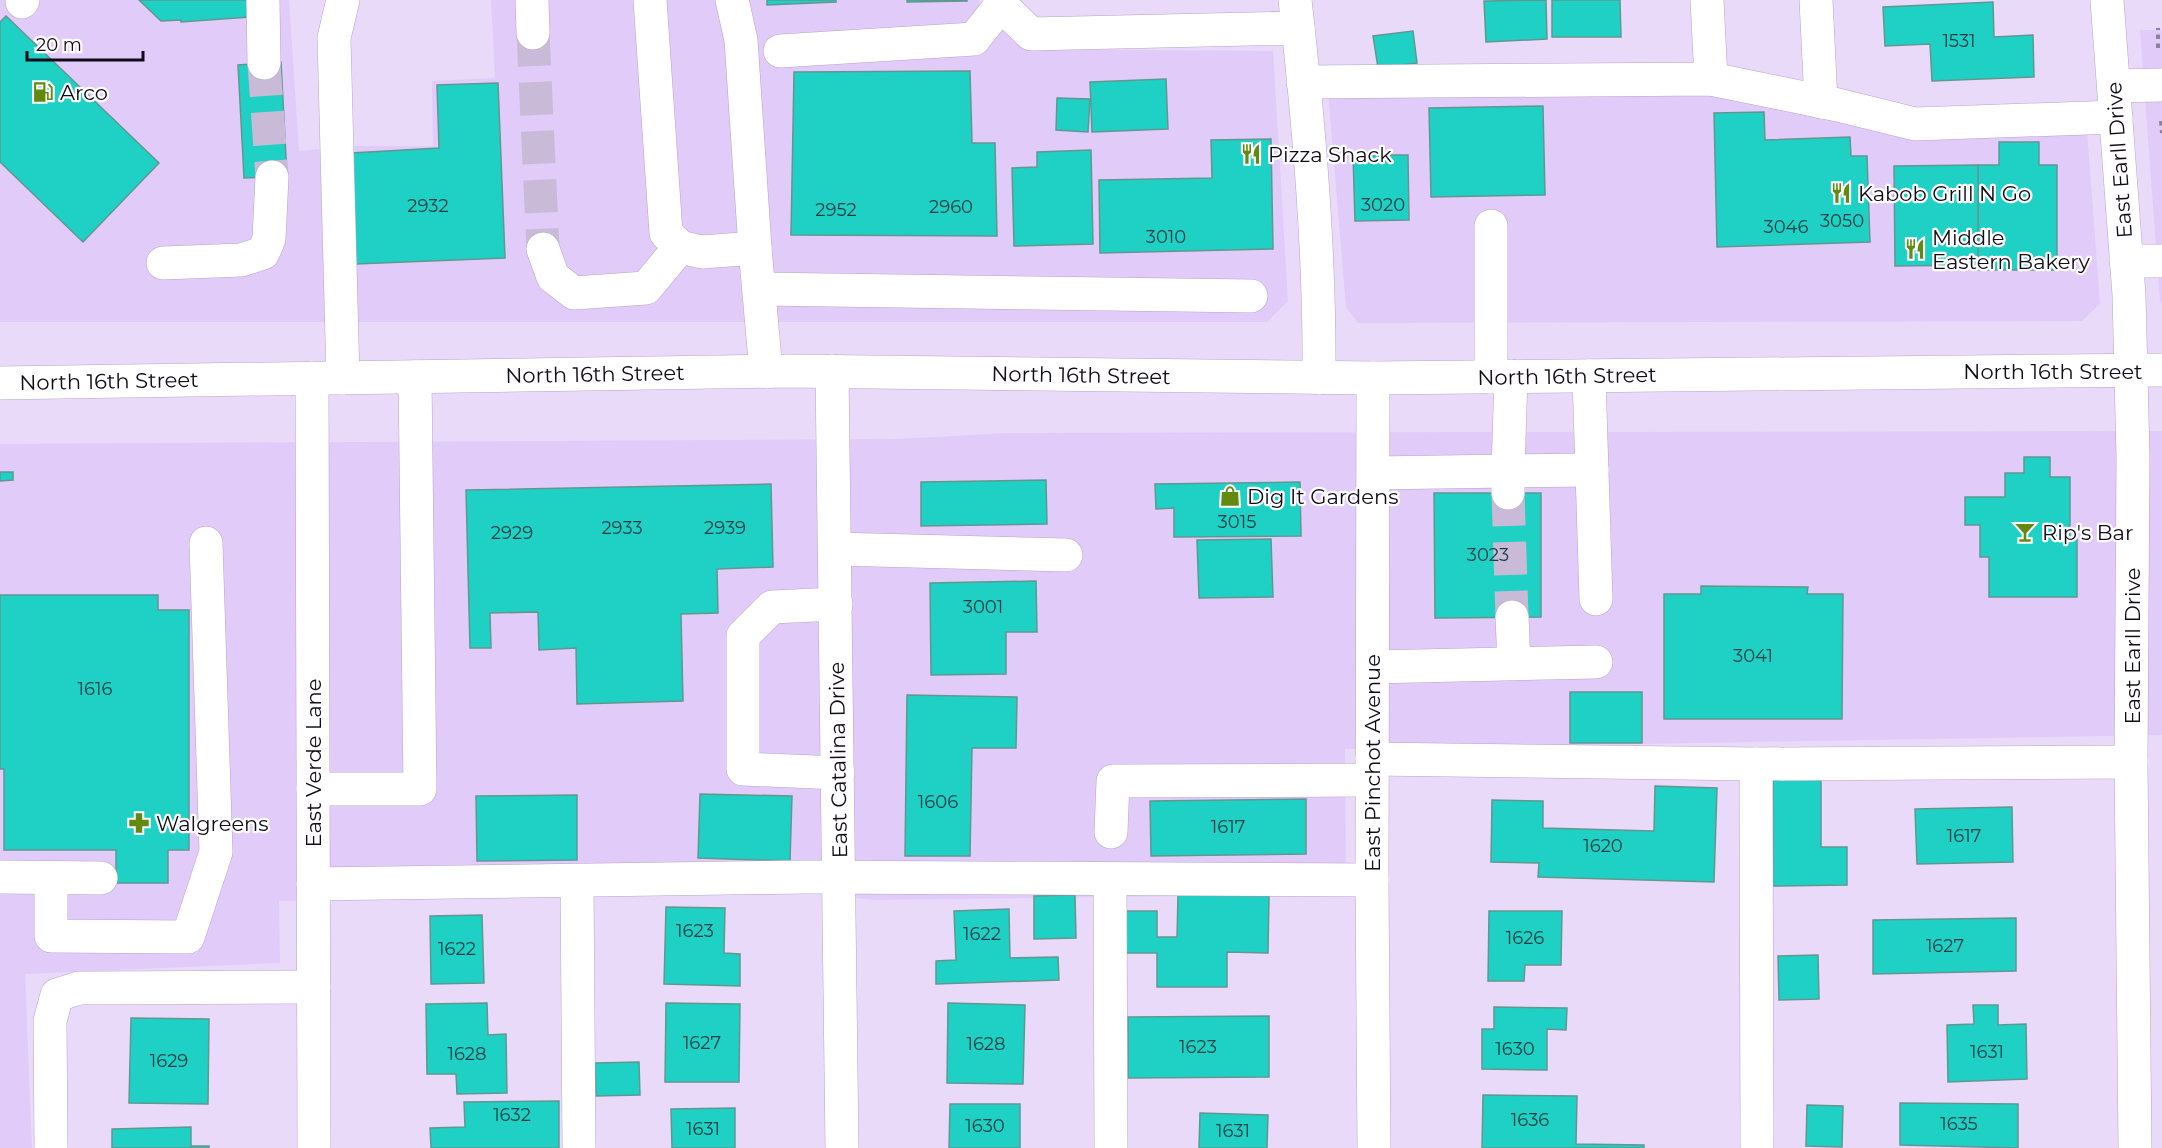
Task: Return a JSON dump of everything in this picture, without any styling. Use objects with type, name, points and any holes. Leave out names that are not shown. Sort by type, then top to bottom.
[{"type":"street","points":[[263,0],[264,63]]},
{"type":"street","name":"East Verde Lane","points":[[314,1148],[313,789],[327,378],[334,38],[344,0]]},
{"type":"street","points":[[532,0],[533,33]]},
{"type":"street","points":[[650,0],[666,232],[680,247],[702,252],[755,248]]},
{"type":"street","points":[[732,0],[741,40],[766,372]]},
{"type":"street","points":[[1707,0],[1711,79]]},
{"type":"street","points":[[1816,0],[1821,102]]},
{"type":"street","name":"East Earll Drive","points":[[2107,0],[2126,261],[2146,370],[2133,457],[2131,762],[2135,1148]]},
{"type":"street","points":[[780,51],[974,39],[1001,3],[1031,34],[1296,14],[1320,304],[1319,378]]},
{"type":"street","points":[[1303,82],[1711,79],[1915,124],[2115,101],[2162,85]]},
{"type":"street","points":[[163,263],[241,260],[263,253],[269,239],[272,177]]},
{"type":"street","points":[[1491,226],[1508,482]]},
{"type":"street","points":[[543,249],[553,277],[574,293],[646,288],[680,247]]},
{"type":"street","points":[[2126,261],[2162,261]]},
{"type":"street","points":[[759,289],[1251,296]]},
{"type":"street","name":"North 16th Street","points":[[0,383],[832,371],[1373,378],[2146,370]]},
{"type":"street","name":"East Catalina Drive","points":[[832,371],[842,1148]]},
{"type":"street","points":[[1589,376],[1596,599]]},
{"type":"street","points":[[313,789],[420,789],[415,377]]},
{"type":"street","name":"East Pinchot Avenue","points":[[1373,378],[1374,1148]]},
{"type":"street","points":[[1374,473],[1508,482],[1592,470]]},
{"type":"street","points":[[51,879],[51,936],[188,937],[216,852],[206,543]]},
{"type":"street","points":[[835,549],[1066,555]]},
{"type":"street","points":[[836,604],[772,607],[743,636],[743,770],[838,773]]},
{"type":"street","points":[[1512,617],[1514,663]]},
{"type":"street","points":[[1373,667],[1596,662]]},
{"type":"street","points":[[1111,832],[1113,781],[1372,769],[2131,762]]},
{"type":"street","points":[[1756,764],[1757,1148]]},
{"type":"street","points":[[0,877],[101,878]]},
{"type":"street","points":[[313,884],[839,878],[1372,880]]},
{"type":"street","points":[[1110,879],[1111,1148]]},
{"type":"street","points":[[577,881],[579,1148]]},
{"type":"street","points":[[51,1148],[50,1021],[57,995],[79,988],[314,987]]},
{"type":"shaded area","points":[[0,0],[289,0],[299,151],[354,146],[433,146],[432,81],[495,78],[491,0],[979,0],[980,8],[1023,49],[1273,51],[1288,301],[1267,322],[0,322]]},
{"type":"shaded area","points":[[2140,30],[2162,30],[2162,304],[2160,301]]},
{"type":"shaded area","points":[[1712,90],[2087,130],[2100,304],[2082,321],[1358,323],[1346,307],[1328,91]]},
{"type":"shaded area","points":[[2162,431],[2162,735],[1345,749],[1346,894],[874,900],[816,893],[279,901],[280,963],[25,974],[32,1148],[0,1148],[0,444],[898,439],[1009,433]]},
{"type":"building","points":[[139,0],[253,0],[250,17],[181,22],[181,20],[161,21]]},
{"type":"building","points":[[767,0],[836,0],[836,2],[767,5]]},
{"type":"building","points":[[907,0],[967,0],[967,1],[907,2]]},
{"type":"building","points":[[1546,0],[1547,39],[1486,42],[1484,1]]},
{"type":"building","points":[[1552,0],[1620,0],[1621,37],[1552,37]]},
{"type":"building","points":[[1993,2],[1994,37],[2033,35],[2034,77],[1932,81],[1930,44],[1885,46],[1883,7]]},
{"type":"building","name":"Arco","points":[[6,16],[159,163],[83,242],[0,162],[0,22]]},
{"type":"building","points":[[1413,31],[1417,63],[1378,68],[1373,36]]},
{"type":"building","points":[[281,62],[287,176],[244,178],[238,65]]},
{"type":"building","points":[[970,71],[972,143],[995,143],[997,236],[791,235],[794,72]]},
{"type":"building","points":[[1166,79],[1168,129],[1092,132],[1090,82]]},
{"type":"building","points":[[498,83],[505,258],[356,264],[351,153],[439,148],[437,85]]},
{"type":"building","points":[[1057,98],[1090,99],[1088,132],[1056,130]]},
{"type":"building","points":[[1543,106],[1545,195],[1431,197],[1429,108]]},
{"type":"building","points":[[1764,112],[1765,140],[1850,137],[1851,156],[1867,156],[1870,242],[1717,247],[1714,113]]},
{"type":"building","points":[[1271,139],[1273,249],[1100,253],[1099,180],[1212,178],[1211,140]]},
{"type":"building","points":[[1999,142],[2039,142],[2039,165],[2057,165],[2057,270],[1978,270],[1978,165],[1999,165]]},
{"type":"building","points":[[1091,150],[1093,244],[1014,246],[1012,168],[1037,167],[1037,152]]},
{"type":"building","points":[[1353,155],[1408,155],[1409,220],[1355,221]]},
{"type":"building","points":[[1978,165],[1978,265],[1895,266],[1894,166]]},
{"type":"building","name":"Rip's Bar","points":[[2024,457],[2050,457],[2050,477],[2070,477],[2070,539],[2077,539],[2077,597],[1989,597],[1989,557],[1980,557],[1980,525],[1965,525],[1965,497],[2005,497],[2005,473],[2024,473]]},
{"type":"building","points":[[0,472],[13,472],[13,480],[0,481]]},
{"type":"building","points":[[1046,480],[1047,524],[921,526],[921,482]]},
{"type":"building","points":[[1300,482],[1301,536],[1174,537],[1174,508],[1156,509],[1155,484]]},
{"type":"building","points":[[771,484],[773,567],[717,569],[718,613],[681,614],[683,701],[577,704],[576,648],[539,650],[538,612],[490,613],[491,648],[470,648],[466,490]]},
{"type":"building","points":[[1434,493],[1541,493],[1541,617],[1435,618]]},
{"type":"building","points":[[1271,539],[1273,597],[1199,598],[1197,540]]},
{"type":"building","points":[[1036,581],[1037,632],[1006,632],[1006,674],[931,675],[930,583]]},
{"type":"building","points":[[1701,586],[1808,587],[1807,594],[1843,594],[1842,719],[1664,719],[1664,594],[1701,594]]},
{"type":"building","name":"Walgreens","points":[[0,595],[158,595],[158,610],[189,610],[189,850],[168,850],[168,883],[116,883],[116,850],[4,850],[4,769],[0,769]]},
{"type":"building","points":[[1570,692],[1642,692],[1642,743],[1570,743]]},
{"type":"building","points":[[907,695],[1017,697],[1016,748],[972,748],[970,856],[905,856]]},
{"type":"building","points":[[1773,776],[1821,776],[1821,847],[1847,847],[1847,885],[1773,886]]},
{"type":"building","points":[[1655,786],[1717,788],[1714,882],[1538,877],[1539,863],[1491,862],[1492,800],[1543,801],[1543,828],[1654,831]]},
{"type":"building","points":[[700,794],[792,796],[790,861],[698,858]]},
{"type":"building","points":[[577,795],[577,860],[477,861],[476,796]]},
{"type":"building","points":[[1306,799],[1306,854],[1151,856],[1150,801]]},
{"type":"building","points":[[2012,807],[2013,862],[1917,864],[1915,809]]},
{"type":"building","points":[[1075,895],[1076,938],[1034,939],[1034,896]]},
{"type":"building","points":[[1178,895],[1269,896],[1268,953],[1227,952],[1227,987],[1157,987],[1157,953],[1125,953],[1125,911],[1157,911],[1157,937],[1177,937]]},
{"type":"building","points":[[666,907],[725,908],[724,953],[740,954],[740,986],[664,984]]},
{"type":"building","points":[[1009,909],[1010,958],[1058,957],[1059,980],[936,984],[936,961],[956,960],[954,911]]},
{"type":"building","points":[[1489,911],[1562,911],[1561,965],[1525,965],[1524,981],[1488,981]]},
{"type":"building","points":[[482,915],[484,983],[431,984],[430,916]]},
{"type":"building","points":[[2016,918],[2016,971],[1873,974],[1873,920]]},
{"type":"building","points":[[1818,955],[1819,999],[1779,1000],[1778,956]]},
{"type":"building","points":[[487,1003],[488,1035],[506,1034],[507,1093],[457,1094],[456,1074],[427,1074],[426,1004]]},
{"type":"building","points":[[666,1003],[740,1004],[739,1082],[665,1082]]},
{"type":"building","points":[[948,1003],[1025,1005],[1023,1084],[947,1083]]},
{"type":"building","points":[[1973,1005],[1998,1005],[1998,1025],[2026,1024],[2027,1079],[1948,1082],[1947,1025],[1974,1024]]},
{"type":"building","points":[[1494,1007],[1567,1008],[1566,1030],[1547,1029],[1547,1070],[1482,1069],[1482,1029],[1494,1029]]},
{"type":"building","points":[[1269,1016],[1269,1077],[1128,1078],[1128,1017]]},
{"type":"building","points":[[131,1018],[209,1019],[208,1104],[129,1103]]},
{"type":"building","points":[[639,1062],[640,1095],[596,1096],[595,1063]]},
{"type":"building","points":[[1483,1095],[1577,1096],[1576,1144],[1644,1145],[1644,1148],[1482,1148]]},
{"type":"building","points":[[559,1101],[559,1148],[431,1148],[430,1128],[465,1127],[464,1102]]},
{"type":"building","points":[[1900,1103],[2018,1104],[2018,1148],[1900,1145]]},
{"type":"building","points":[[950,1104],[1020,1104],[1020,1148],[949,1148]]},
{"type":"building","points":[[1807,1105],[1843,1106],[1842,1147],[1806,1146]]},
{"type":"building","points":[[735,1108],[735,1148],[672,1148],[671,1109]]},
{"type":"building","points":[[1200,1113],[1268,1115],[1267,1148],[1199,1148]]},
{"type":"building","points":[[191,1127],[191,1146],[209,1146],[209,1148],[112,1148],[112,1129]]},
{"type":"tunnel","points":[[533,33],[543,249]]},
{"type":"tunnel","points":[[264,63],[272,177]]},
{"type":"tunnel","points":[[1508,493],[1512,617]]},
{"type":"place","name":"Arco","points":[[43,92]]},
{"type":"place","name":"Pizza Shack","points":[[1251,154]]},
{"type":"place","name":"Kabob Grill N Go","points":[[1841,193]]},
{"type":"place","name":"Middle Eastern Bakery","points":[[1915,249]]},
{"type":"place","name":"Dig It Gardens","points":[[1230,496]]},
{"type":"place","name":"Rip's Bar","points":[[2025,532]]},
{"type":"place","name":"Walgreens","points":[[139,823]]}]
